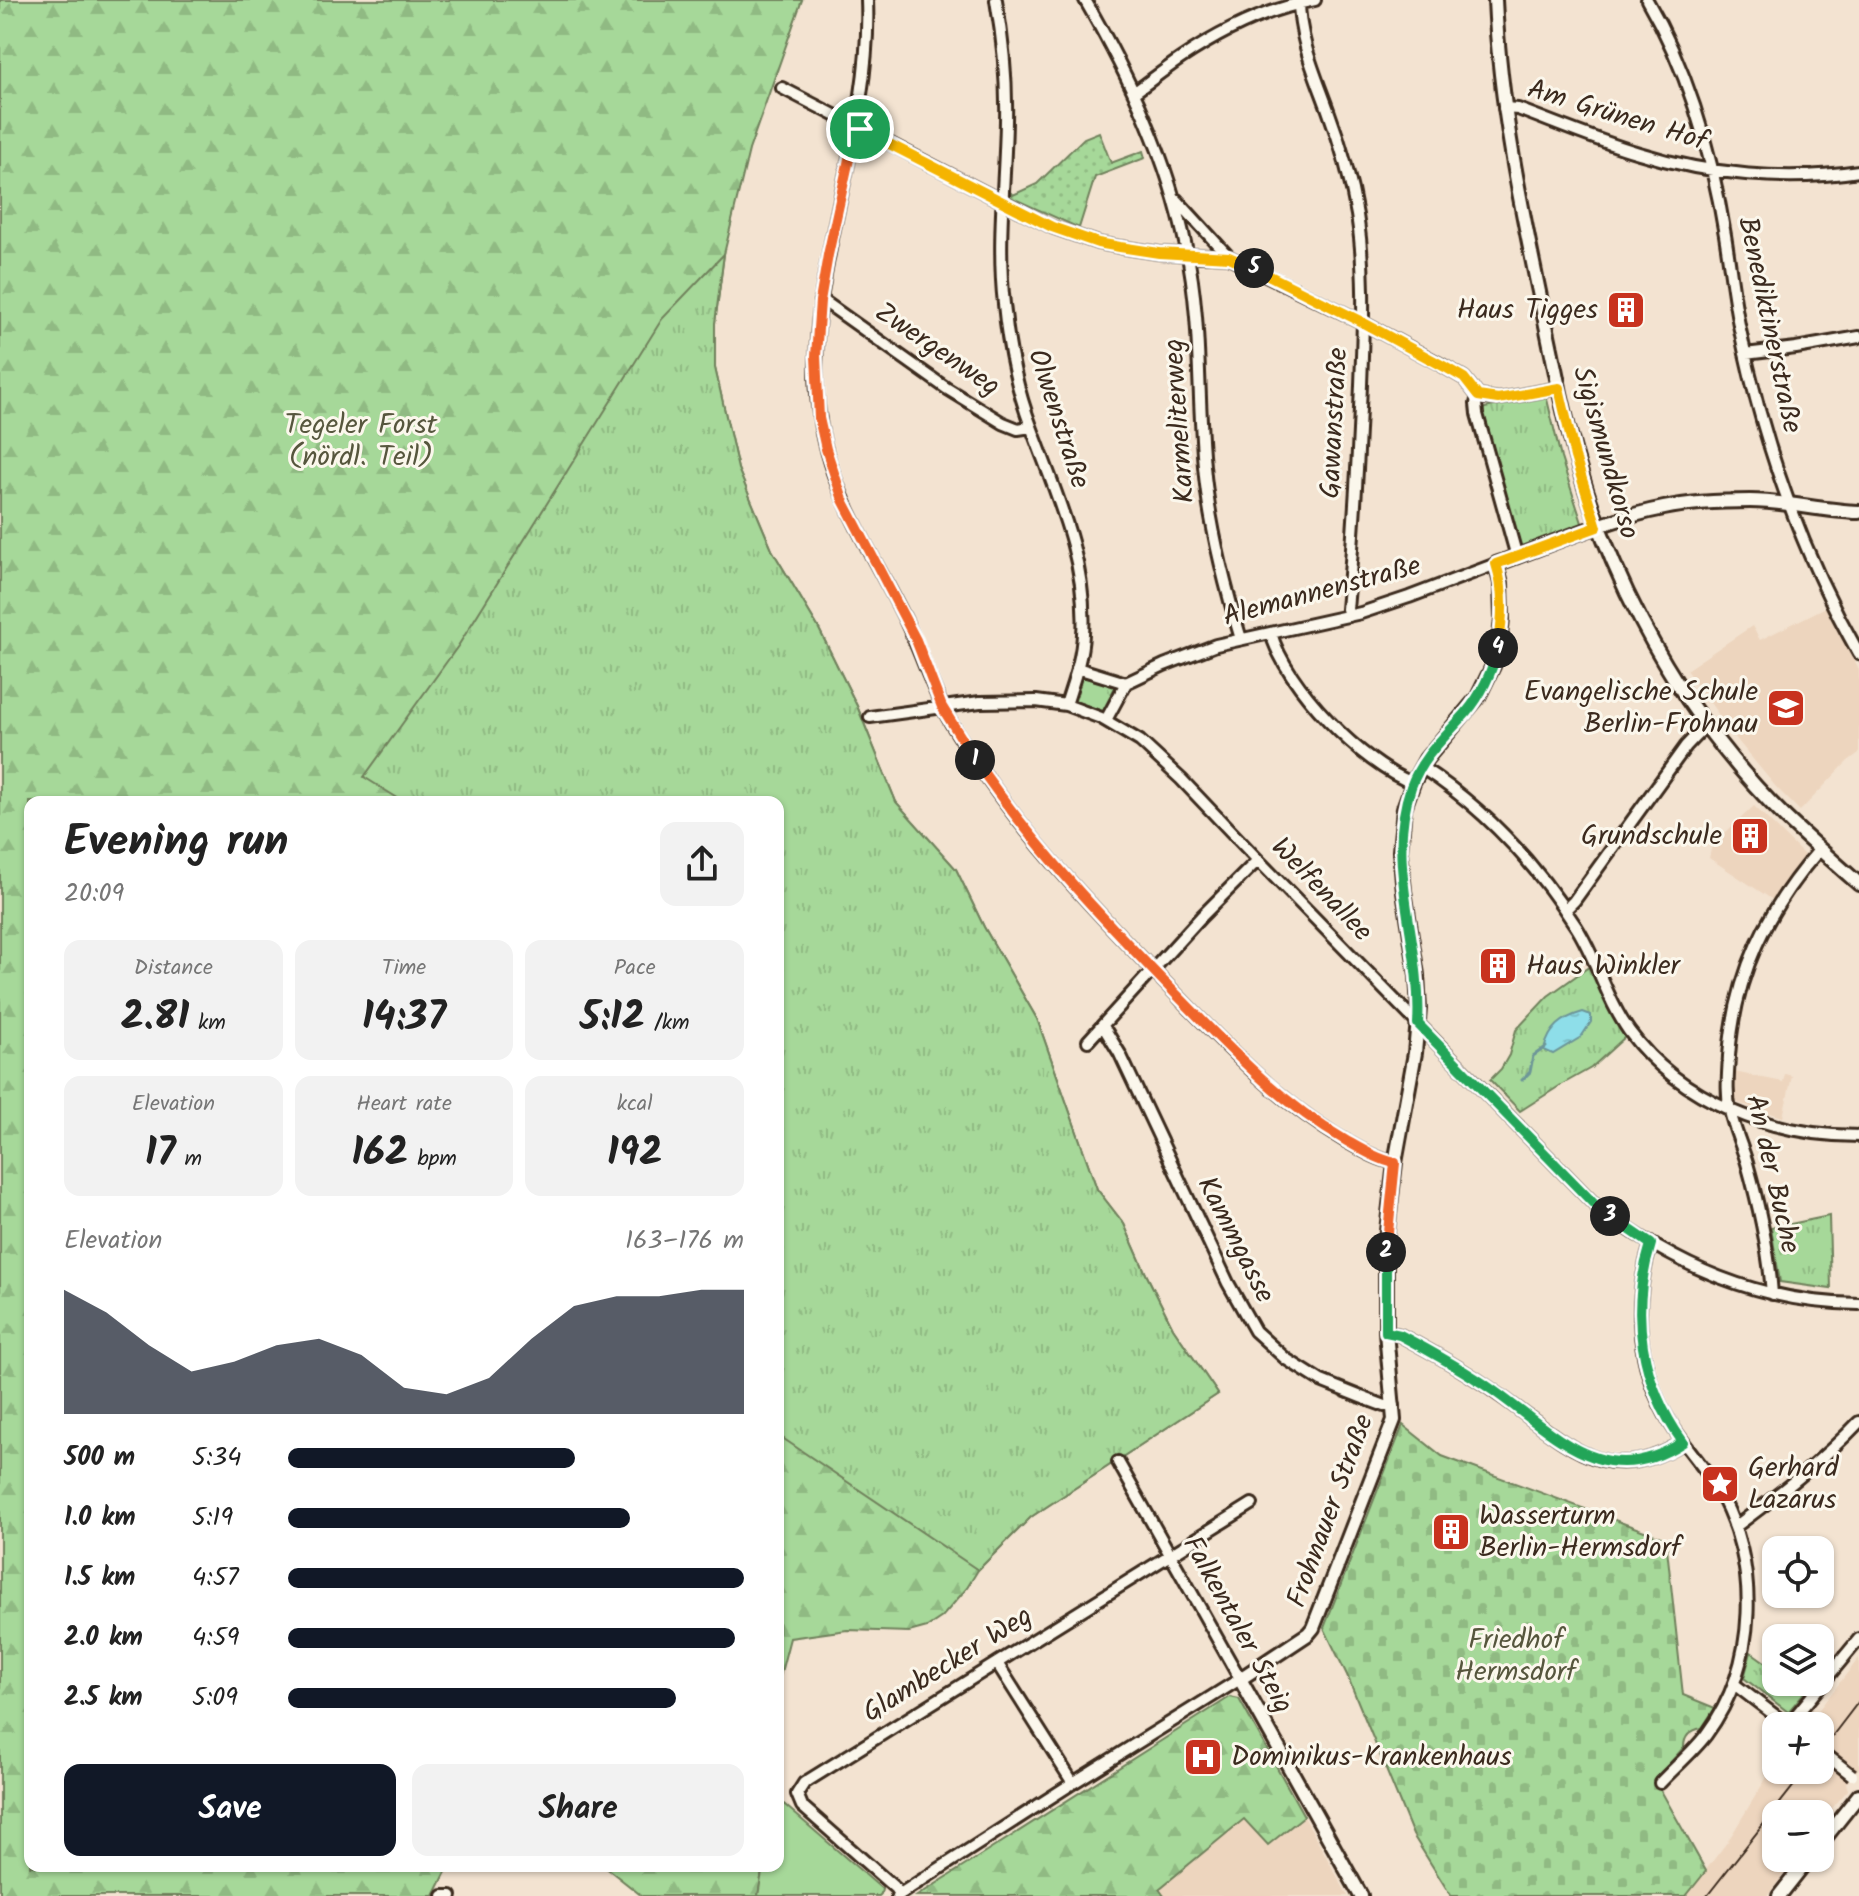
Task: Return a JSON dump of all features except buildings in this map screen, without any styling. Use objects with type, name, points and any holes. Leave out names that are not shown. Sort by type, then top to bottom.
[{"type":"street","points":[[867,0],[866,41],[856,127],[828,255],[820,301],[816,356],[819,418],[843,500],[916,640],[942,707],[978,764],[1026,830],[1152,970],[1246,1066],[1281,1097],[1335,1135],[1395,1163]]},
{"type":"street","name":"Olwenstraße","points":[[996,0],[1005,78],[1001,272],[1006,328],[1031,427],[1059,498],[1071,543],[1084,632],[1066,705]]},
{"type":"street","name":"Karmeliterweg","points":[[1085,0],[1135,92],[1175,197],[1188,254],[1197,331],[1206,485],[1220,559],[1241,639]]},
{"type":"street","points":[[1135,92],[1179,59],[1222,34],[1299,2],[1315,0]]},
{"type":"street","name":"Sigismundkorso","points":[[1495,0],[1504,108],[1559,388],[1575,457],[1597,527],[1647,633],[1706,725],[1786,818],[1859,884]]},
{"type":"street","name":"Benediktinerstraße","points":[[1647,0],[1681,71],[1713,170],[1745,354],[1773,458],[1814,568],[1859,654]]},
{"type":"street","name":"Gawanstraße","points":[[1299,2],[1304,43],[1341,148],[1357,215],[1364,283],[1349,616]]},
{"type":"street","points":[[782,88],[1052,227],[1098,243],[1146,251],[1229,257],[1363,322],[1464,378],[1478,396],[1498,399],[1559,388]]},
{"type":"street","name":"Am Grünen Hof","points":[[1504,108],[1518,109],[1641,154],[1713,170],[1773,175],[1859,171]]},
{"type":"street","name":"Karmeliterweg","points":[[1175,197],[1229,257]]},
{"type":"street","name":"Zwergenweg","points":[[820,301],[946,388],[1003,423],[1018,429],[1031,427]]},
{"type":"street","points":[[1745,354],[1859,337]]},
{"type":"street","points":[[1478,396],[1477,414],[1517,557]]},
{"type":"street","name":"Alemannenstraße","points":[[1126,683],[1198,652],[1241,639],[1349,616],[1643,513],[1691,504],[1752,501],[1859,512]]},
{"type":"street","name":"Frohnauer Straße","points":[[898,1895],[1240,1679],[1313,1628],[1394,1420],[1386,1332],[1386,1239],[1418,1024],[1417,975],[1400,851],[1404,808],[1421,767],[1434,747],[1466,714],[1493,666],[1502,619],[1501,583],[1496,564]]},
{"type":"street","points":[[1271,633],[1287,666],[1331,725],[1372,760],[1413,783]]},
{"type":"street","points":[[1077,668],[1126,683],[1106,720]]},
{"type":"street","name":"Welfenallee","points":[[870,717],[1006,700],[1066,705],[1106,720],[1152,751],[1596,1206],[1624,1228],[1674,1258],[1720,1278],[1772,1294],[1823,1303],[1859,1304]]},
{"type":"street","points":[[1565,910],[1686,746],[1706,725]]},
{"type":"street","points":[[1421,767],[1487,818],[1520,852],[1565,910],[1595,960],[1628,1029],[1677,1080],[1730,1109],[1767,1122],[1822,1134],[1859,1136]]},
{"type":"street","name":"An der Buche","points":[[1772,1294],[1757,1198],[1730,1109],[1728,1078],[1731,1036],[1748,961],[1780,900],[1820,849]]},
{"type":"street","points":[[1088,1041],[1201,917],[1258,860]]},
{"type":"street","name":"Kammgasse","points":[[1103,1026],[1120,1054],[1228,1283],[1255,1331],[1286,1359],[1321,1381],[1385,1406],[1394,1406]]},
{"type":"street","points":[[1651,1244],[1641,1283],[1639,1309],[1645,1361],[1656,1397],[1669,1421],[1717,1488],[1735,1527],[1742,1552],[1748,1613],[1746,1642],[1734,1684],[1707,1734],[1660,1783]]},
{"type":"street","points":[[1386,1332],[1400,1335],[1476,1379],[1553,1437],[1590,1457],[1631,1461],[1662,1454],[1683,1442]]},
{"type":"street","points":[[1735,1527],[1797,1479],[1859,1422]]},
{"type":"street","name":"Falkentaler Steig","points":[[1118,1462],[1361,1896]]},
{"type":"street","name":"Glambecker Weg","points":[[898,1895],[895,1888],[802,1806],[798,1790],[804,1783],[1252,1504]]},
{"type":"street","points":[[1799,1712],[1859,1639]]},
{"type":"street","points":[[997,1663],[1073,1783]]},
{"type":"street","points":[[1734,1684],[1771,1712]]},
{"type":"street","points":[[1834,1762],[1855,1779]]},
{"type":"street","points":[[1834,1826],[1859,1795]]},
{"type":"street","points":[[1779,1896],[1798,1872]]},
{"type":"street","points":[[443,1896],[451,1896]]},
{"type":"shaded area","name":"Evangelische Schule Berlin-Frohnau","points":[[1826,607],[1859,670],[1859,753],[1800,811],[1738,741],[1686,670],[1752,626],[1760,640]]},
{"type":"shaded area","points":[[1754,806],[1805,856],[1773,900],[1709,858],[1712,845]]},
{"type":"shaded area","points":[[1734,1072],[1783,1082],[1785,1074],[1792,1076],[1783,1117],[1738,1103],[1734,1098]]},
{"type":"shaded area","points":[[1859,1658],[1859,1768],[1846,1783],[1848,1790],[1834,1806],[1834,1800],[1762,1800],[1762,1872],[1785,1872],[1767,1896],[1686,1896],[1728,1841],[1763,1784],[1834,1784],[1834,1712],[1817,1712],[1829,1696],[1834,1696],[1834,1690]]},
{"type":"shaded area","name":"Dominikus-Krankenhaus","points":[[1230,1697],[1239,1699],[1348,1896],[917,1896]]},
{"type":"green space","name":"Tegeler Forst (nördl. Teil)","points":[[0,0],[802,0],[749,150],[724,254],[715,323],[715,368],[738,469],[772,550],[818,627],[857,706],[896,802],[956,869],[984,927],[1037,1019],[1097,1189],[1124,1224],[1173,1328],[1218,1394],[1031,1517],[978,1570],[942,1617],[927,1627],[909,1632],[847,1630],[790,1638],[784,1661],[784,796],[24,796],[24,1872],[446,1872],[434,1896],[0,1896]]},
{"type":"green space","points":[[1099,132],[1111,163],[1143,151],[1145,158],[1095,177],[1079,228],[1010,197],[1010,192],[1013,195],[1037,184],[1084,138]]},
{"type":"green space","points":[[724,254],[715,323],[715,368],[738,469],[772,550],[818,627],[857,706],[896,802],[956,869],[984,927],[1037,1019],[1097,1189],[1124,1224],[1173,1328],[1218,1394],[1031,1517],[978,1570],[784,1439],[784,796],[394,796],[364,777],[458,646],[662,319]]},
{"type":"green space","points":[[1546,395],[1561,458],[1583,526],[1521,548],[1481,411]]},
{"type":"green space","points":[[1083,674],[1116,685],[1103,711],[1074,701],[1076,686]]},
{"type":"green space","points":[[1590,966],[1625,1037],[1591,1068],[1520,1111],[1490,1080],[1509,1055],[1516,1030],[1548,996]]},
{"type":"green space","points":[[1829,1216],[1831,1289],[1780,1282],[1771,1228]]},
{"type":"green space","name":"Friedhof Hermsdorf","points":[[1403,1425],[1442,1456],[1666,1539],[1683,1695],[1715,1708],[1702,1728],[1687,1736],[1684,1747],[1655,1780],[1706,1871],[1686,1896],[1451,1896],[1413,1835],[1347,1675],[1324,1628]]},
{"type":"green space","points":[[1751,1652],[1762,1660],[1762,1692],[1744,1678]]},
{"type":"green space","points":[[1767,1696],[1801,1696],[1788,1712]]},
{"type":"green space","name":"Dominikus-Krankenhaus","points":[[1230,1697],[1239,1699],[1304,1816],[1268,1845],[1244,1819],[1159,1889],[1164,1896],[917,1896]]},
{"type":"green space","points":[[784,1804],[882,1889],[879,1896],[758,1896],[762,1872],[784,1872]]},
{"type":"green space","points":[[612,1872],[762,1872],[758,1896],[642,1896]]},
{"type":"water","points":[[1583,1012],[1591,1015],[1591,1022],[1581,1037],[1553,1054],[1544,1050],[1549,1036],[1558,1025]]},
{"type":"waterway","points":[[1522,1080],[1530,1072],[1533,1056],[1546,1047]]},
{"type":"tram line","points":[[1834,1734],[1859,1701]]},
{"type":"tram line","points":[[1707,1896],[1795,1784]]},
{"type":"place","name":"Haus Tigges","points":[[1626,310]]},
{"type":"place","name":"Evangelische Schule Berlin-Frohnau","points":[[1786,708]]},
{"type":"place","name":"Grundschule","points":[[1750,836]]},
{"type":"place","name":"Haus Winkler","points":[[1498,966]]},
{"type":"place","name":"Gerhard Lazarus","points":[[1720,1484]]},
{"type":"place","name":"Wasserturm Berlin-Hermsdorf","points":[[1451,1532]]},
{"type":"place","name":"Dominikus-Krankenhaus","points":[[1203,1757]]},
{"type":"route","points":[[856,127],[860,129],[1052,227],[1085,239],[1146,251],[1229,257],[1426,356],[1464,378],[1478,396],[1498,399],[1559,388],[1575,457],[1597,527],[1496,564],[1501,583],[1502,619],[1493,666],[1478,697],[1434,747],[1413,783],[1404,808],[1400,851],[1417,975],[1418,1024],[1596,1206],[1651,1244],[1641,1283],[1640,1335],[1656,1397],[1683,1442],[1674,1448],[1648,1459],[1617,1462],[1579,1452],[1553,1437],[1476,1379],[1400,1335],[1386,1332],[1386,1239],[1395,1163],[1369,1153],[1323,1127],[1281,1097],[1246,1066],[1063,874],[1003,799],[952,724],[942,707],[916,640],[843,500],[819,418],[816,356],[820,301],[856,127]]}]
